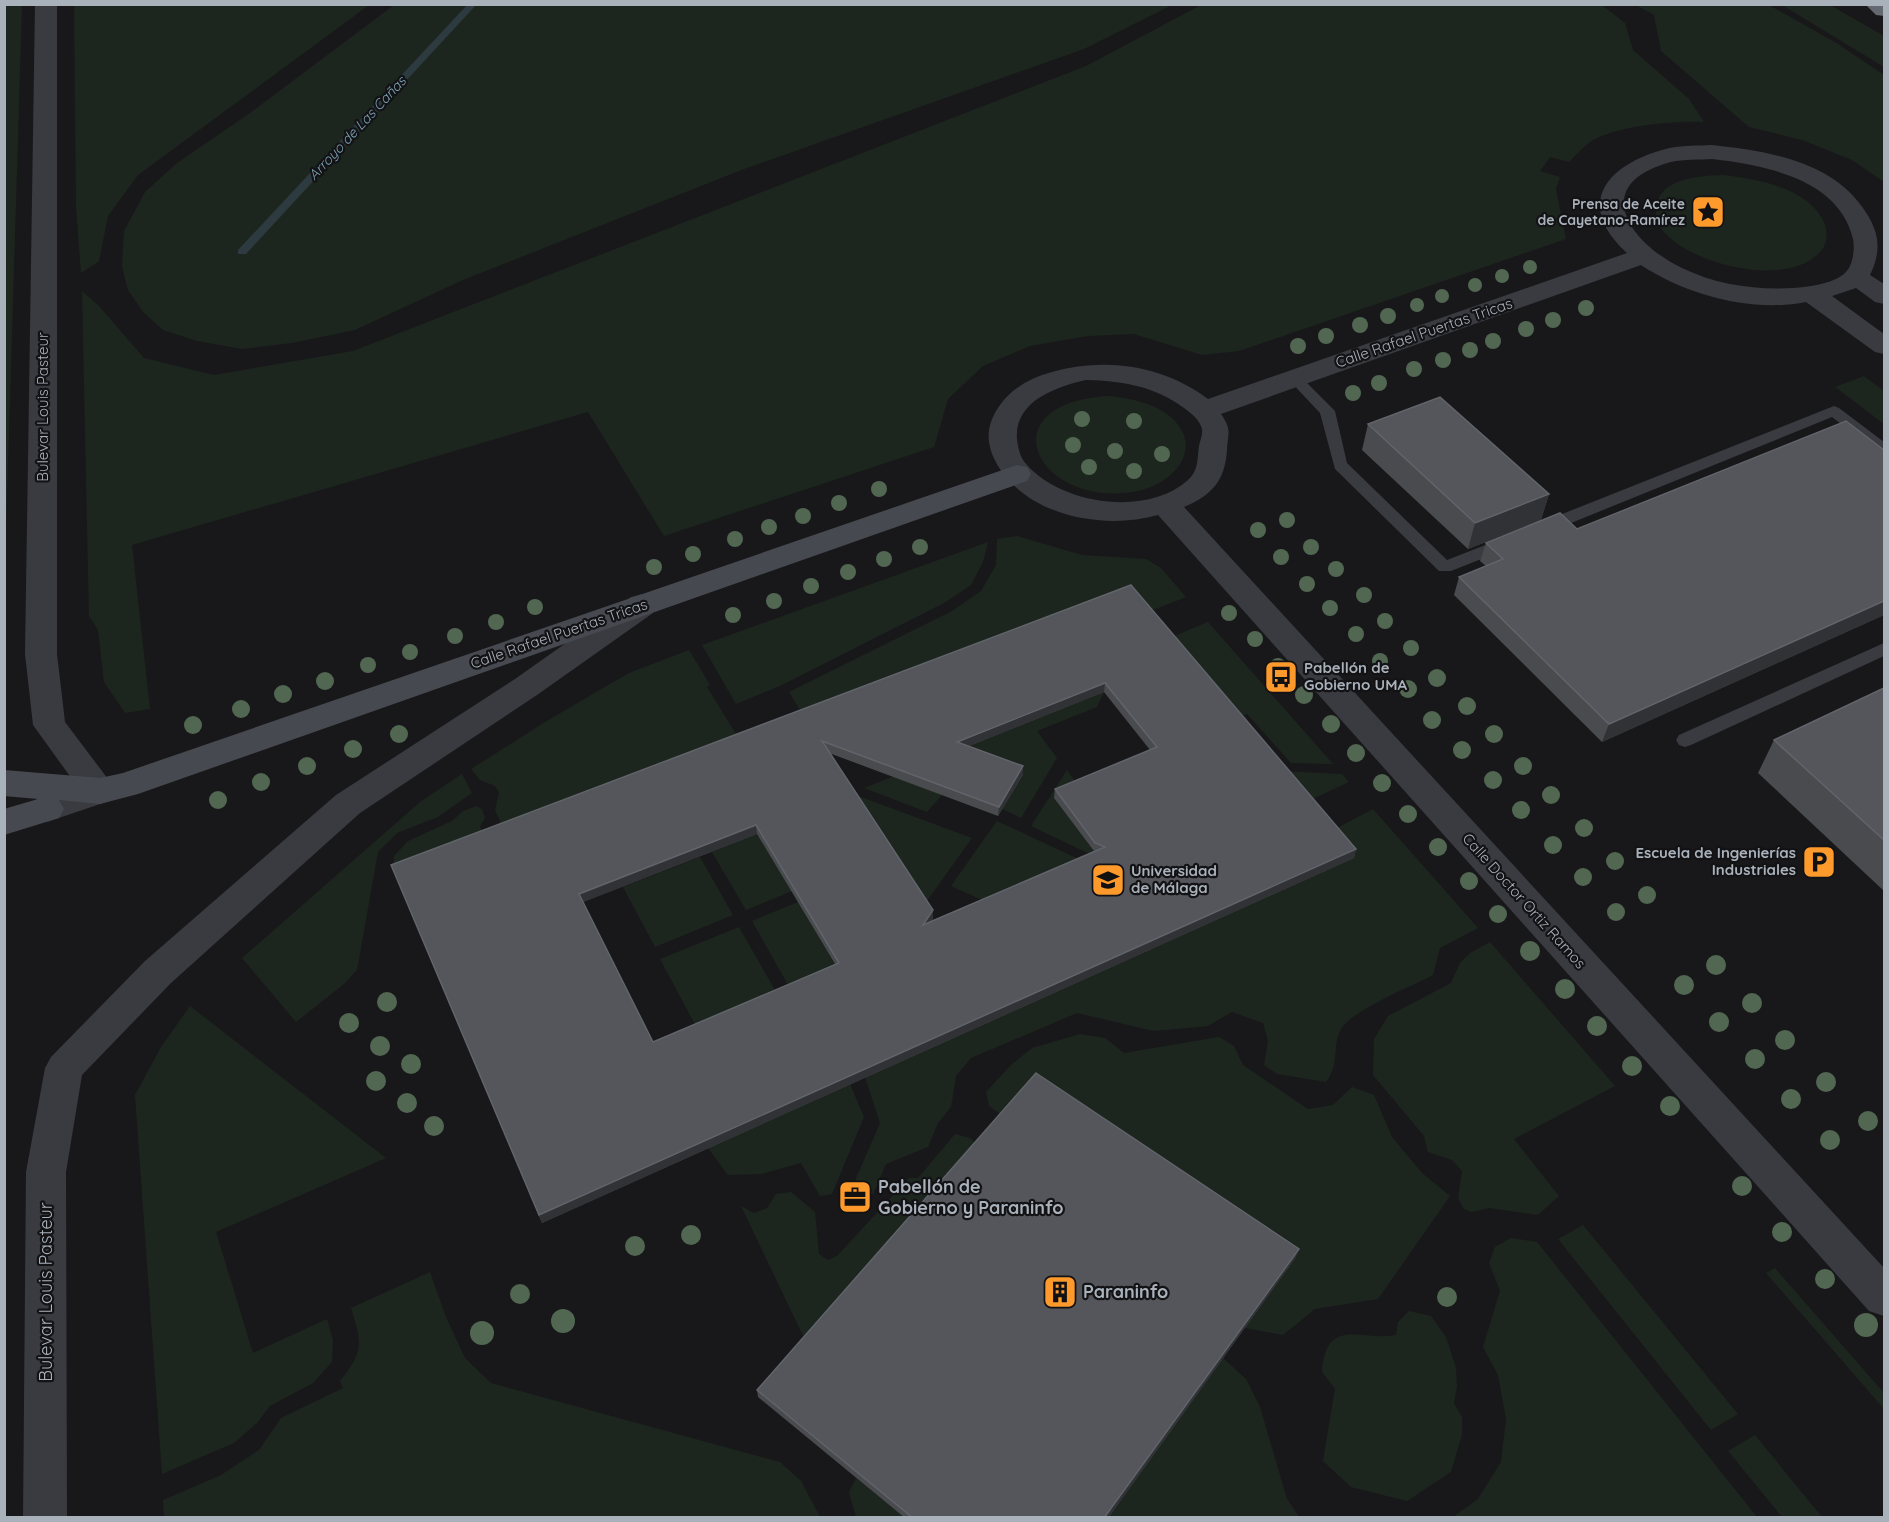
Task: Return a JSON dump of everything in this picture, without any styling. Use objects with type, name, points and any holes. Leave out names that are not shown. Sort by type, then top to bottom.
[{"type":"highway","points":[[1876,4],[1884,9]]},
{"type":"main road","name":"Calle Rafael Puertas Tricas","points":[[4,783],[100,791],[126,785],[1017,474]]},
{"type":"main road","points":[[4,822],[47,809]]},
{"type":"street","name":"Bulevar Louis Pasteur","points":[[46,4],[41,654],[49,725],[100,791]]},
{"type":"street","points":[[1712,152],[1754,156],[1796,168],[1832,186],[1858,208],[1873,233],[1872,256],[1857,276],[1837,287],[1812,294],[1776,297],[1737,293],[1698,284],[1664,269],[1643,256],[1616,226],[1610,202],[1619,181],[1640,165],[1672,155],[1712,152]]},
{"type":"street","name":"Calle Rafael Puertas Tricas","points":[[1204,410],[1643,256]]},
{"type":"street","points":[[1857,276],[1884,296]]},
{"type":"street","points":[[1812,294],[1884,346]]},
{"type":"street","points":[[1086,372],[1119,372],[1151,378],[1180,390],[1204,410],[1216,429],[1210,473],[1191,491],[1164,504],[1124,512],[1082,508],[1044,495],[1017,474],[1004,453],[1002,430],[1011,409],[1029,392],[1054,379],[1086,372]]},
{"type":"street","name":"Calle Doctor Ortiz Ramos","points":[[1164,504],[1884,1297]]},
{"type":"street","name":"Bulevar Louis Pasteur","points":[[45,1518],[46,1172],[64,1068],[158,972],[348,804],[526,687],[642,604]]},
{"type":"street","points":[[47,809],[100,791]]},
{"type":"lane","points":[[1295,379],[1327,411],[1340,465],[1444,567],[1834,411],[1884,449]]},
{"type":"lane","points":[[1685,740],[1884,649]]},
{"type":"shaded area","points":[[74,4],[369,5],[138,175],[108,216],[99,261],[81,273],[76,207]]},
{"type":"shaded area","points":[[4,5],[22,5],[5,564]]},
{"type":"shaded area","points":[[394,5],[1172,5],[1084,49],[744,169],[463,280],[355,330],[292,343],[242,349],[197,341],[163,330],[143,312],[128,290],[122,266],[124,231],[145,192],[177,163],[250,113]]},
{"type":"shaded area","points":[[1201,5],[1602,5],[1625,23],[1633,50],[1689,99],[1704,122],[1663,123],[1616,131],[1593,140],[1569,162],[1550,157],[1540,171],[1560,177],[1556,189],[1566,239],[1239,351],[1202,355],[1134,334],[1088,336],[1030,346],[983,366],[948,399],[934,447],[664,536],[588,412],[132,545],[150,709],[125,713],[104,682],[98,630],[89,616],[82,291],[99,306],[144,358],[214,375],[353,351],[1086,66]]},
{"type":"shaded area","points":[[1636,5],[1769,5],[1838,44],[1884,75],[1884,182],[1852,160],[1802,140],[1749,127],[1661,51],[1654,15]]},
{"type":"shaded area","points":[[1782,5],[1830,5],[1884,36],[1884,67]]},
{"type":"shaded area","points":[[1723,175],[1767,183],[1796,194],[1808,202],[1818,212],[1826,228],[1826,242],[1821,251],[1807,262],[1788,268],[1745,269],[1701,257],[1669,237],[1656,217],[1658,199],[1664,191],[1672,185],[1692,178]]},
{"type":"shaded area","points":[[1864,376],[1884,391],[1884,424],[1835,387]]},
{"type":"shaded area","points":[[1111,396],[1154,407],[1167,414],[1179,426],[1185,439],[1185,451],[1181,463],[1161,482],[1133,492],[1098,492],[1070,484],[1049,470],[1038,452],[1037,433],[1048,415],[1072,402]]},
{"type":"shaded area","points":[[1017,536],[1082,555],[1146,559],[1161,568],[1186,597],[1145,613],[805,718],[789,692],[952,611],[981,591],[996,565],[997,539]]},
{"type":"shaded area","points":[[988,542],[983,562],[971,585],[944,603],[780,686],[736,704],[702,645]]},
{"type":"shaded area","points":[[1208,622],[1333,764],[1291,763],[1247,714],[1236,719],[1167,639]]},
{"type":"shaded area","points":[[689,650],[710,685],[707,687],[741,742],[505,832],[495,810],[499,792],[495,786],[480,780],[471,769],[629,673]]},
{"type":"shaded area","points":[[1104,692],[1097,707],[1037,731],[1057,758],[1021,818],[1002,809],[1023,776],[942,795],[927,812],[864,788]]},
{"type":"shaded area","points":[[1067,770],[1080,788],[1135,826],[1098,858],[1031,826]]},
{"type":"shaded area","points":[[1280,771],[1342,774],[1349,782],[1306,802]]},
{"type":"shaded area","points":[[462,774],[472,793],[438,817],[397,833],[378,852],[357,970],[344,984],[296,1022],[242,958],[420,802]]},
{"type":"shaded area","points":[[850,793],[972,838],[924,905]]},
{"type":"shaded area","points":[[476,806],[482,809],[485,818],[480,826],[485,839],[394,874],[394,856],[408,841],[452,821],[463,811]]},
{"type":"shaded area","points":[[1373,809],[1478,928],[1440,948],[1433,975],[1369,1007],[1347,1022],[1338,1035],[1335,1062],[1326,1082],[1277,1074],[1264,1065],[1268,1041],[1263,1023],[1232,1012],[1208,1026],[1154,1031],[1077,1013],[971,1058],[956,1076],[951,1107],[938,1123],[928,1147],[886,1164],[873,1194],[859,1196],[854,1183],[880,1123],[865,1077]]},
{"type":"shaded area","points":[[997,821],[1087,863],[991,904],[951,886]]},
{"type":"shaded area","points":[[757,834],[792,891],[746,910],[712,852]]},
{"type":"shaded area","points":[[700,857],[733,915],[655,947],[623,887]]},
{"type":"shaded area","points":[[798,902],[839,971],[792,992],[752,921]]},
{"type":"shaded area","points":[[739,927],[779,997],[699,1032],[660,959]]},
{"type":"shaded area","points":[[1490,942],[1615,1086],[1514,1139],[1559,1196],[1538,1215],[1489,1208],[1472,1212],[1464,1209],[1458,1198],[1462,1171],[1452,1160],[1428,1152],[1424,1136],[1373,1075],[1374,1039],[1388,1016],[1451,983],[1460,963],[1470,953]]},
{"type":"shaded area","points":[[190,1006],[386,1158],[216,1232],[253,1353],[327,1319],[333,1340],[332,1362],[313,1383],[270,1406],[257,1423],[234,1443],[162,1474],[135,1095],[161,1047]]},
{"type":"shaded area","points":[[1080,1034],[1105,1038],[1124,1053],[1219,1037],[1234,1046],[1243,1065],[1308,1109],[1333,1105],[1352,1087],[1374,1095],[1392,1137],[1422,1173],[1450,1196],[1378,1299],[1315,1309],[1283,1335],[1245,1328],[989,1106],[986,1092],[1011,1065],[1032,1048]]},
{"type":"shaded area","points":[[850,1084],[864,1117],[832,1194],[820,1196],[801,1163],[761,1174],[728,1175],[708,1148]]},
{"type":"shaded area","points":[[955,1134],[970,1138],[979,1146],[806,1342],[741,1206],[754,1213],[767,1208],[776,1194],[791,1192],[815,1212],[819,1254],[828,1260],[837,1256],[909,1178],[918,1178]]},
{"type":"shaded area","points":[[1583,1225],[1738,1414],[1711,1430],[1558,1239]]},
{"type":"shaded area","points":[[1511,1238],[1537,1242],[1757,1517],[1453,1517],[1478,1499],[1501,1462],[1506,1419],[1498,1375],[1483,1347],[1500,1291],[1489,1263],[1495,1247]]},
{"type":"shaded area","points":[[1775,1268],[1884,1393],[1884,1409],[1766,1273]]},
{"type":"shaded area","points":[[430,1272],[446,1317],[465,1358],[491,1383],[780,1462],[801,1481],[820,1517],[164,1517],[163,1500],[221,1475],[259,1450],[281,1418],[343,1388],[340,1381],[348,1371],[359,1347],[351,1308]]},
{"type":"shaded area","points":[[1409,1311],[1431,1316],[1446,1337],[1456,1368],[1457,1387],[1454,1403],[1462,1417],[1462,1435],[1451,1472],[1407,1501],[1351,1487],[1323,1461],[1335,1389],[1322,1372],[1325,1354],[1330,1343],[1338,1337],[1396,1335],[1398,1322]]},
{"type":"shaded area","points":[[1223,1358],[1246,1379],[1260,1407],[1287,1499],[1299,1517],[1331,1517],[1107,1518]]},
{"type":"shaded area","points":[[1755,1435],[1822,1517],[1782,1517],[1728,1451]]},
{"type":"shaded area","points":[[856,1478],[904,1517],[856,1517],[849,1492]]},
{"type":"building","points":[[1440,397],[1549,494],[1475,523],[1368,424]]},
{"type":"building","points":[[1846,421],[1884,450],[1884,601],[1609,724],[1459,577],[1503,559],[1486,543],[1560,513],[1577,529]]},
{"type":"building","points":[[1131,585],[1356,849],[539,1215],[391,865]],"holes":[[[1105,683],[1157,747],[1055,789],[1095,843],[1105,847],[923,925],[933,910],[822,741],[999,807],[1023,766],[957,742]],[[756,825],[839,963],[653,1042],[579,894]]]},
{"type":"building","points":[[1884,688],[1884,840],[1774,740]]},
{"type":"building","name":"Paraninfo","points":[[1036,1073],[1299,1249],[1104,1518],[913,1518],[757,1390]]},
{"type":"waterway","name":"Arroyo de Las Cañas","points":[[242,252],[473,4]]},
{"type":"place","name":"Prensa de Aceite de Cayetano-Ramírez","points":[[1708,212]]},
{"type":"place","name":"Pabellón de Gobierno UMA","points":[[1281,677]]},
{"type":"place","name":"Escuela de Ingenierías Industriales","points":[[1819,862]]},
{"type":"place","name":"Universidad de Málaga","points":[[1108,880]]},
{"type":"place","name":"Pabellón de Gobierno y Paraninfo","points":[[855,1197]]},
{"type":"place","name":"Paraninfo","points":[[1060,1292]]}]
